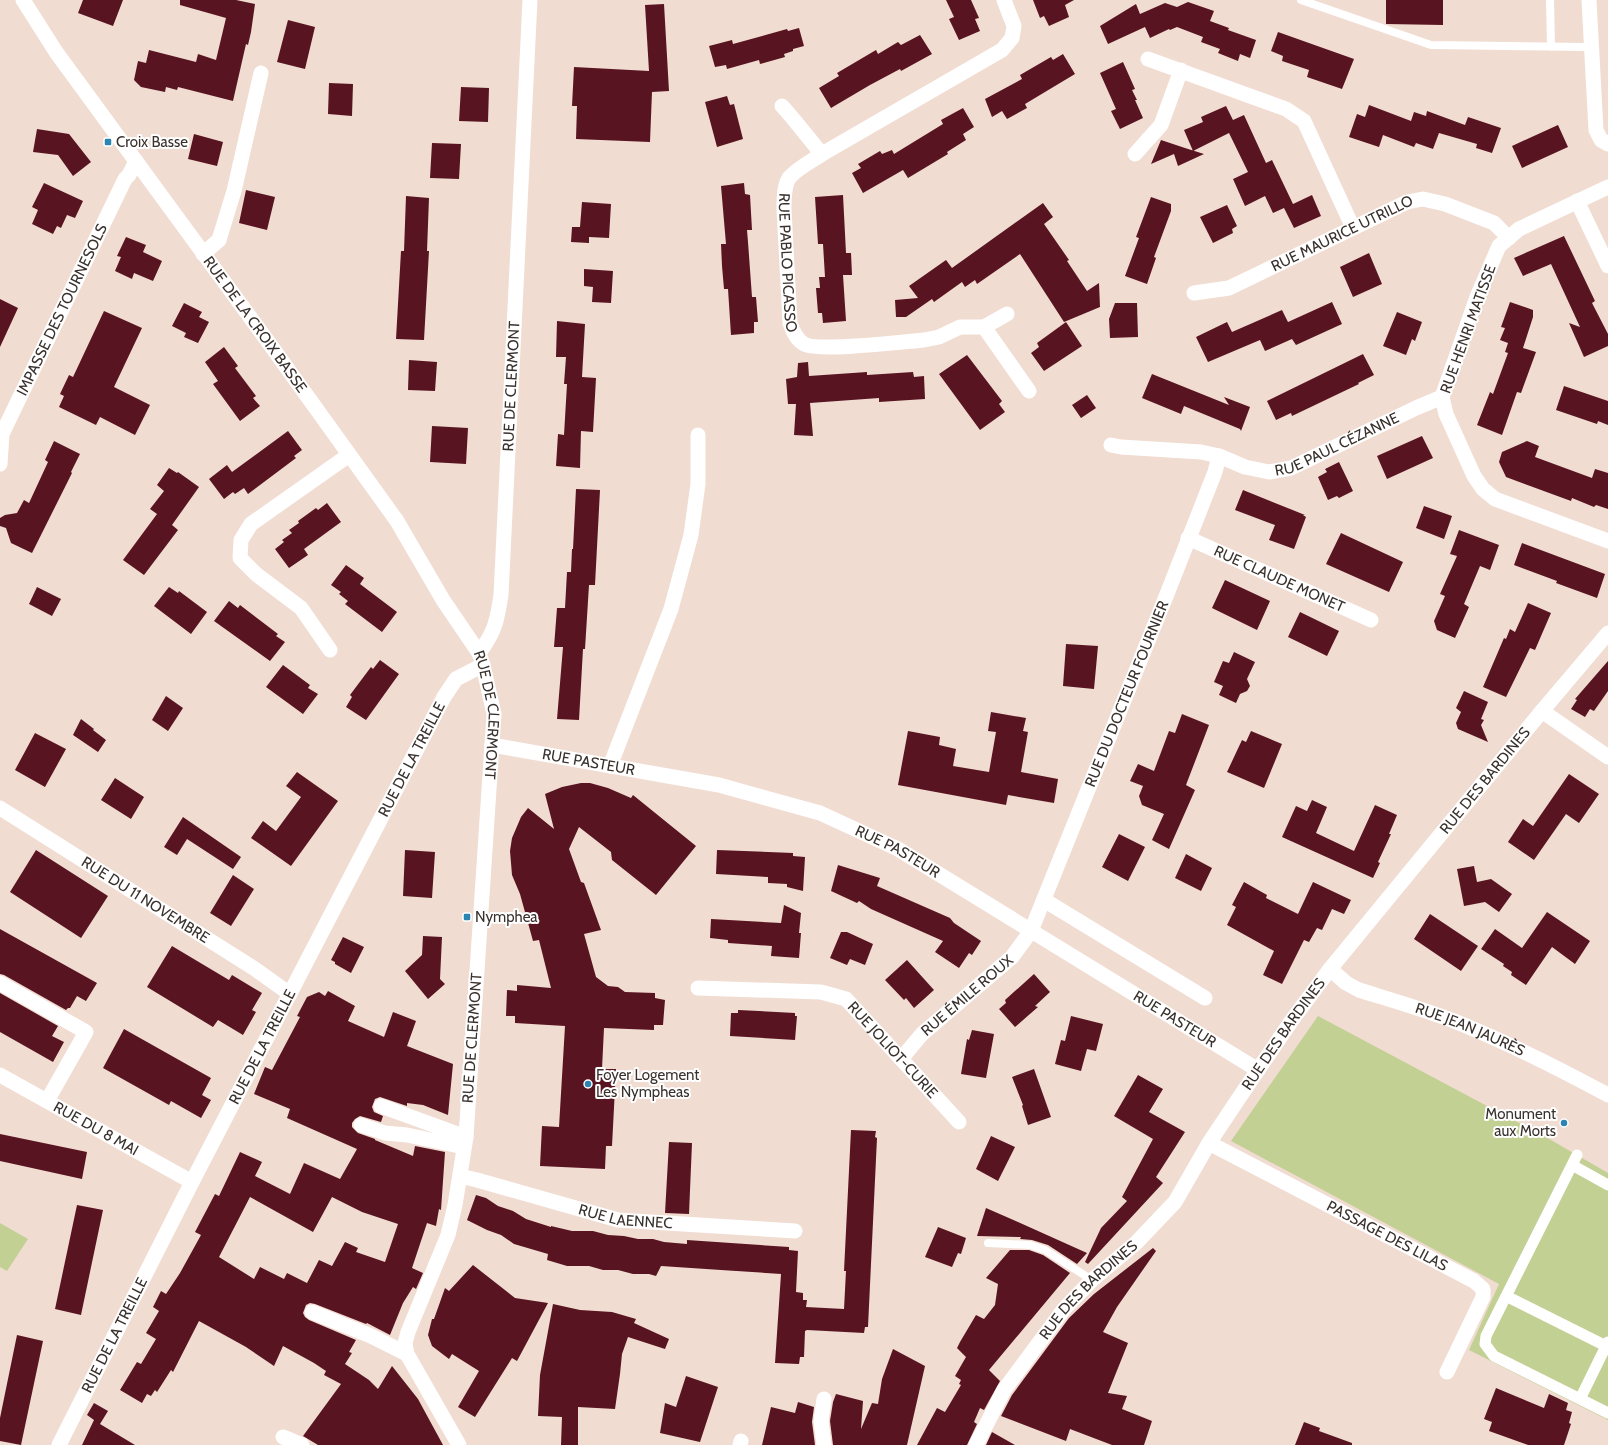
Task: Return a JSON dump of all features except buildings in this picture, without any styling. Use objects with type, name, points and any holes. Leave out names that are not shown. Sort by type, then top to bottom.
[{"type":"street","name":"RUE DE LA CROIX BASSE","points":[[23,0],[56,52],[397,521],[443,600],[481,659]]},
{"type":"street","name":"RUE DE CLERMONT","points":[[407,1354],[405,1343],[408,1332],[448,1236],[455,1205],[465,1142],[494,714],[481,659],[493,632],[501,595],[530,0]]},
{"type":"street","name":"RUE PABLO PICASSO","points":[[1004,0],[1014,26],[1012,38],[1002,50],[822,154],[800,169],[789,179],[785,192],[784,209],[790,323],[794,334],[804,344],[821,348],[924,340],[939,336],[960,327],[984,327],[1007,314]]},
{"type":"street","points":[[1589,0],[1596,130],[1601,140],[1608,144]]},
{"type":"street","points":[[1148,59],[1286,109],[1304,122],[1353,228]]},
{"type":"street","points":[[1135,154],[1161,125],[1181,70]]},
{"type":"street","points":[[203,254],[219,240],[234,191],[261,73]]},
{"type":"street","points":[[782,106],[797,122],[808,139],[822,154]]},
{"type":"street","name":"IMPASSE DES TOURNESOLS","points":[[0,464],[2,434],[125,179],[129,175],[136,161]]},
{"type":"street","name":"RUE HENRI MATISSE","points":[[1608,187],[1519,229],[1499,246],[1480,290],[1442,397],[1446,414],[1474,476],[1483,489],[1496,499],[1514,507],[1608,541]]},
{"type":"street","name":"RUE MAURICE UTRILLO","points":[[1194,293],[1229,288],[1407,202],[1424,199],[1445,204],[1494,223],[1509,238]]},
{"type":"street","points":[[1577,202],[1608,266]]},
{"type":"street","points":[[984,327],[1029,391]]},
{"type":"street","name":"RUE PAUL CÉZANNE","points":[[1111,445],[1121,447],[1201,452],[1219,456],[1245,467],[1268,472],[1291,468],[1442,397]]},
{"type":"street","points":[[610,766],[671,609],[692,535],[698,484],[698,435]]},
{"type":"street","points":[[330,650],[301,608],[256,574],[240,558],[241,540],[251,524],[349,455]]},
{"type":"street","name":"RUE DU DOCTEUR FOURNIER","points":[[1031,931],[1167,594],[1219,456]]},
{"type":"street","name":"RUE CLAUDE MONET","points":[[1188,538],[1371,620]]},
{"type":"street","name":"RUE DES BARDINES","points":[[976,1445],[1004,1390],[1064,1309],[1092,1280],[1136,1242],[1175,1202],[1209,1144],[1258,1070],[1292,1020],[1330,969],[1608,633]]},
{"type":"street","name":"RUE DE LA TREILLE","points":[[59,1445],[192,1182],[444,697],[456,679],[481,659]]},
{"type":"street","points":[[1542,711],[1608,756]]},
{"type":"street","name":"RUE PASTEUR","points":[[492,745],[719,785],[820,813],[898,849],[1258,1070]]},
{"type":"street","name":"RUE DU 11 NOVEMBRE","points":[[0,808],[254,969],[290,994]]},
{"type":"street","points":[[1044,900],[1205,998]]},
{"type":"street","name":"RUE ÉMILE ROUX","points":[[901,1059],[922,1034],[1012,957],[1031,931]]},
{"type":"street","name":"RUE JEAN JAURÈS","points":[[1330,969],[1346,983],[1359,990],[1430,1013],[1478,1031],[1557,1068],[1608,1095]]},
{"type":"street","points":[[0,983],[86,1032],[47,1101]]},
{"type":"street","name":"RUE JOLIOT-CURIE","points":[[698,988],[821,992],[846,999],[959,1122]]},
{"type":"street","name":"RUE DU 8 MAI","points":[[0,1075],[192,1182]]},
{"type":"street","points":[[381,1106],[465,1142]]},
{"type":"street","points":[[362,1125],[385,1133],[465,1142]]},
{"type":"street","name":"PASSAGE DES LILAS","points":[[1209,1144],[1474,1281],[1483,1289],[1483,1297],[1447,1372]]},
{"type":"street","points":[[1608,1185],[1574,1160],[1486,1336],[1485,1344],[1494,1356],[1608,1413]]},
{"type":"street","name":"RUE LAENNEC","points":[[460,1176],[618,1220],[795,1231]]},
{"type":"street","points":[[1506,1296],[1607,1345],[1580,1399]]},
{"type":"street","points":[[312,1312],[371,1336],[407,1354],[459,1445]]},
{"type":"street","points":[[824,1400],[821,1421],[824,1445]]},
{"type":"street","points":[[283,1437],[302,1445]]},
{"type":"lane","points":[[1301,0],[1431,45],[1592,47]]},
{"type":"lane","points":[[1550,0],[1551,46]]},
{"type":"lane","points":[[988,1243],[1030,1245],[1045,1250],[1092,1280]]},
{"type":"green space","points":[[1318,1016],[1551,1140],[1608,1173],[1608,1420],[1469,1350],[1499,1284],[1231,1141]]},
{"type":"green space","points":[[0,1223],[28,1239],[7,1271],[0,1267]]},
{"type":"place","name":"Croix Basse","points":[[108,142]]},
{"type":"place","name":"Nymphea","points":[[467,917]]},
{"type":"place","name":"Foyer Logement Les Nympheas","points":[[588,1084]]},
{"type":"place","name":"Monument aux Morts","points":[[1564,1123]]}]
